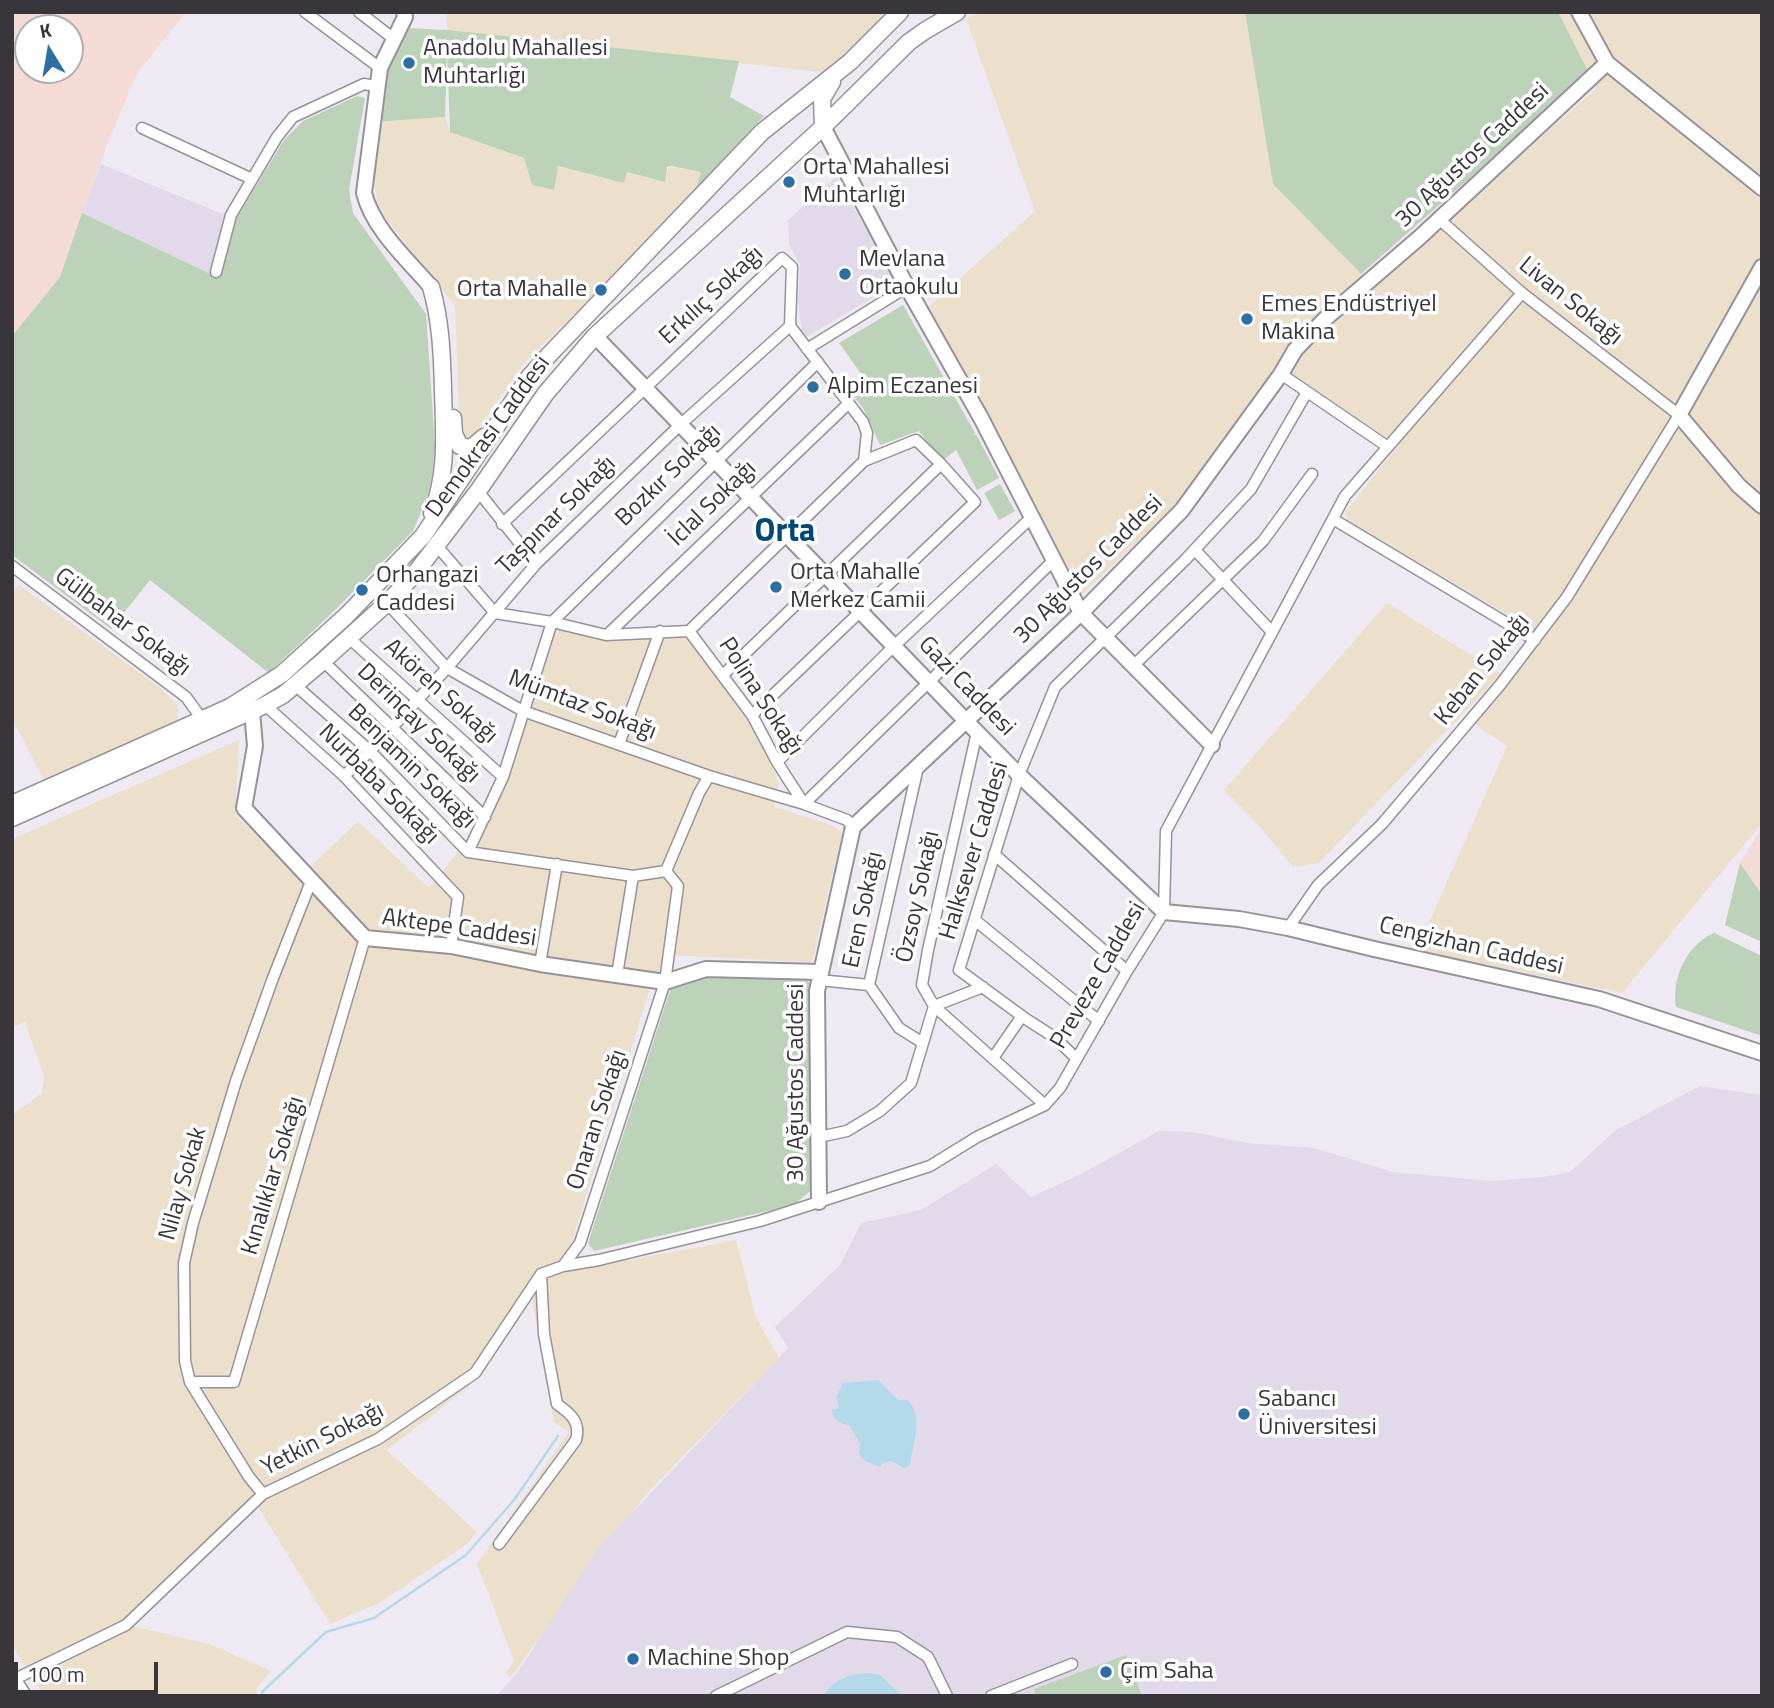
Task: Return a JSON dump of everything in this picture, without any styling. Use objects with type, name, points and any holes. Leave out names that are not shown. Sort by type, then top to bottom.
[{"type":"main road","name":"Demokrasi Caddesi","points":[[12,818],[209,722],[282,674],[347,615],[423,536],[530,376],[762,132],[850,62],[900,12]]},
{"type":"main road","name":"Demokrasi Caddesi","points":[[12,804],[209,722],[259,708],[295,685],[323,662],[387,603],[437,546],[562,372],[595,336],[823,127],[909,42],[957,12]]},
{"type":"main road","points":[[823,127],[821,113],[824,93],[850,62]]},
{"type":"main road","points":[[431,287],[446,312],[456,442],[465,448],[477,445],[505,415]]},
{"type":"main road","points":[[423,536],[441,484],[444,435],[440,335],[431,287]]},
{"type":"main road","points":[[564,341],[582,332],[595,336]]},
{"type":"main road","points":[[444,435],[449,452],[470,467],[489,466],[498,462]]},
{"type":"main road","points":[[12,826],[208,740],[217,732],[209,722]]},
{"type":"main road","points":[[13,1679],[23,1696]]},
{"type":"street","points":[[305,12],[380,68]]},
{"type":"street","points":[[359,12],[394,39]]},
{"type":"street","points":[[404,12],[405,17],[380,68],[364,193],[368,209],[431,287]]},
{"type":"street","points":[[1579,12],[1607,63],[1762,188]]},
{"type":"street","name":"30 Ağustos Caddesi","points":[[819,1202],[819,976],[853,827],[1081,613],[1182,510],[1296,350],[1325,319],[1439,219],[1607,63]]},
{"type":"street","points":[[216,272],[231,215],[277,137],[293,117],[365,84],[377,86]]},
{"type":"street","points":[[823,127],[907,287],[981,418],[1081,613],[1212,745]]},
{"type":"street","points":[[142,128],[252,179]]},
{"type":"street","name":"Livan Sokağı","points":[[1439,219],[1522,293],[1679,415]]},
{"type":"street","name":"Erkılıç Sokağı","points":[[502,524],[782,258],[792,267],[790,326]]},
{"type":"street","points":[[1762,267],[1679,415],[1739,486],[1762,506]]},
{"type":"street","points":[[807,349],[907,287]]},
{"type":"street","name":"Preveze Caddesi","points":[[563,1266],[599,1260],[760,1221],[930,1166],[977,1137],[1045,1105],[1060,1088],[1164,912],[1166,831],[1345,496],[1522,293]]},
{"type":"street","points":[[790,326],[863,422],[867,433],[864,461]]},
{"type":"street","name":"Taşpınar Sokağı","points":[[344,776],[447,668],[536,564],[680,425],[790,326]]},
{"type":"street","name":"Gazi Caddesi","points":[[595,336],[1019,775],[1164,912]]},
{"type":"street","name":"Bozkır Sokağı","points":[[552,622],[818,362]]},
{"type":"street","points":[[1281,374],[1388,447]]},
{"type":"street","points":[[1106,636],[1195,550],[1251,489],[1307,392]]},
{"type":"street","name":"İclal Sokağı","points":[[606,635],[849,403]]},
{"type":"street","name":"Keban Sokağı","points":[[1288,928],[1318,885],[1382,824],[1535,640],[1567,597],[1679,415]]},
{"type":"street","points":[[690,631],[864,461],[916,440],[942,464],[975,502],[752,715]]},
{"type":"street","points":[[724,674],[942,464]]},
{"type":"street","points":[[1133,666],[1263,541],[1312,474]]},
{"type":"street","points":[[478,491],[536,564]]},
{"type":"street","points":[[777,762],[894,646],[1032,517]]},
{"type":"street","points":[[1333,519],[1535,640]]},
{"type":"street","points":[[437,546],[495,613]]},
{"type":"street","points":[[1195,550],[1272,632]]},
{"type":"street","points":[[853,827],[847,820],[804,804],[1054,561]]},
{"type":"street","name":"Gülbahar Sokağı","points":[[12,566],[186,697],[209,722]]},
{"type":"street","name":"Mümtaz Sokağı","points":[[387,603],[447,668],[523,711],[709,776],[804,804]]},
{"type":"street","name":"Polina Sokağı","points":[[495,613],[552,622],[606,635],[690,631],[752,715],[777,762],[804,804]]},
{"type":"street","points":[[468,852],[503,777],[552,622]]},
{"type":"street","points":[[619,744],[660,631]]},
{"type":"street","name":"Halksever Caddesi","points":[[1076,1058],[1054,1037],[960,970],[1019,775],[1055,687],[1106,636]]},
{"type":"street","name":"Akören Sokağı","points":[[349,638],[503,777]]},
{"type":"street","name":"Derinçay Sokağı","points":[[323,662],[485,817]]},
{"type":"street","name":"Benjamin Sokağı","points":[[295,685],[370,751],[468,852],[633,876],[666,871]]},
{"type":"street","name":"Nurbaba Sokağı","points":[[259,708],[344,776],[458,897],[451,946]]},
{"type":"street","name":"Aktepe Caddesi","points":[[259,708],[244,808],[365,938],[451,946],[540,964],[665,982],[706,968],[819,976]]},
{"type":"street","name":"Özsoy Sokağı","points":[[934,1006],[922,985],[977,732]]},
{"type":"street","name":"Eren Sokağı","points":[[918,765],[869,985],[899,1028],[923,1043]]},
{"type":"street","points":[[666,871],[699,793],[709,776]]},
{"type":"street","points":[[994,853],[1127,971]]},
{"type":"street","points":[[540,964],[557,864]]},
{"type":"street","name":"Onaran Sokağı","points":[[563,1266],[580,1243],[665,982],[678,886],[666,871]]},
{"type":"street","points":[[617,975],[633,876]]},
{"type":"street","name":"Nilay Sokak","points":[[263,1494],[249,1477],[190,1382],[185,1361],[184,1263],[192,1223],[236,1081],[312,879]]},
{"type":"street","name":"Cengizhan Caddesi","points":[[1164,912],[1240,919],[1288,928],[1599,999],[1762,1053]]},
{"type":"street","points":[[976,921],[1098,1021]]},
{"type":"street","name":"Kınalıklar Sokağı","points":[[190,1382],[234,1382],[365,938]]},
{"type":"street","points":[[819,976],[869,985]]},
{"type":"street","points":[[934,1006],[983,987]]},
{"type":"street","points":[[819,1137],[847,1131],[880,1111],[911,1083],[934,1006]]},
{"type":"street","points":[[934,1006],[1045,1105]]},
{"type":"street","points":[[993,1058],[1022,1016]]},
{"type":"street","points":[[499,1544],[576,1440],[579,1432],[574,1416],[557,1404],[544,1334],[541,1274],[563,1266]]},
{"type":"street","name":"Yetkin Sokağı","points":[[13,1679],[126,1625],[263,1494],[378,1439],[475,1373],[541,1274]]},
{"type":"street","points":[[716,1696],[846,1632],[897,1637],[928,1657],[947,1696]]},
{"type":"street","points":[[991,1696],[1072,1664]]},
{"type":"shaded area","points":[[18,12],[186,12],[137,73],[107,145],[60,277],[12,336],[12,20],[14,17],[14,84],[84,84],[84,14],[16,14]]},
{"type":"shaded area","points":[[447,12],[895,12],[830,73],[447,31]]},
{"type":"shaded area","points":[[982,12],[1245,12],[1273,184],[1372,286],[1596,89],[1558,12],[1762,12],[1762,823],[1622,993],[1417,950],[1507,746],[1475,724],[1537,632],[1347,520],[1345,512],[1399,445],[1276,366],[1182,500],[1080,596],[926,309],[1035,211],[966,19]]},
{"type":"shaded area","points":[[445,117],[450,132],[524,158],[532,185],[553,190],[556,166],[624,183],[627,172],[664,182],[669,167],[702,172],[698,188],[523,364],[469,443],[460,438],[455,306],[380,211],[372,176],[375,122]]},
{"type":"shaded area","points":[[101,164],[225,215],[210,274],[82,213]]},
{"type":"shaded area","points":[[836,177],[893,276],[891,287],[806,337],[802,332],[798,302],[800,265],[789,244],[788,220]]},
{"type":"shaded area","points":[[19,585],[159,687],[178,706],[178,722],[44,781],[12,718],[12,590]]},
{"type":"shaded area","points":[[1387,603],[1501,674],[1319,863],[1293,867],[1255,821],[1224,790]]},
{"type":"shaded area","points":[[550,618],[608,632],[688,629],[751,718],[779,784],[774,807],[831,825],[842,832],[812,962],[666,955],[661,976],[654,975],[574,1235],[582,1269],[736,1240],[756,1318],[779,1358],[647,1493],[510,1678],[506,1672],[514,1661],[477,1564],[569,1432],[554,1422],[532,1299],[468,1387],[387,1450],[477,1532],[467,1544],[379,1603],[330,1624],[252,1497],[127,1616],[136,1627],[209,1644],[271,1671],[257,1688],[256,1696],[44,1696],[12,1646],[12,1115],[42,1093],[44,1076],[25,1022],[12,1028],[12,839],[239,740],[235,814],[300,877],[358,821],[429,888],[466,842],[494,783]]},
{"type":"shaded area","points":[[1762,828],[1762,942],[1725,925],[1740,863]]},
{"type":"shaded area","name":"Sabancı Üniversitesi","points":[[1700,1086],[1762,1095],[1762,1696],[496,1696],[518,1672],[596,1551],[788,1348],[775,1327],[840,1265],[861,1223],[921,1210],[996,1164],[1031,1197],[1083,1173],[1159,1131],[1193,1132],[1247,1143],[1314,1148],[1393,1172],[1492,1181],[1543,1177],[1570,1172],[1616,1130]]},
{"type":"green space","points":[[1245,12],[1558,12],[1589,73],[1361,274],[1273,184]]},
{"type":"green space","points":[[405,28],[447,30],[739,61],[730,97],[764,116],[696,189],[701,172],[671,166],[667,167],[665,182],[627,172],[624,183],[558,166],[554,190],[532,185],[524,158],[450,132],[447,47],[445,117],[375,122],[386,69]]},
{"type":"green space","points":[[357,96],[365,98],[349,190],[353,213],[426,314],[435,446],[432,479],[413,531],[269,673],[150,580],[111,629],[12,555],[12,336],[60,277],[82,213],[219,278],[237,217],[284,140],[303,121]]},
{"type":"green space","points":[[903,305],[975,433],[972,436],[976,434],[999,478],[977,490],[956,450],[942,461],[919,431],[880,445],[863,408],[851,393],[867,382],[839,343]]},
{"type":"green space","points":[[1000,484],[1015,511],[999,520],[984,493]]},
{"type":"green space","points":[[1740,863],[1762,895],[1762,942],[1725,925]]},
{"type":"green space","points":[[1714,933],[1762,956],[1762,1036],[1676,1007],[1676,985],[1683,964],[1696,945]]},
{"type":"green space","points":[[706,972],[805,978],[810,983],[810,1191],[794,1205],[594,1251],[588,1243],[671,987]]},
{"type":"green space","name":"Çim Saha","points":[[1126,1655],[1142,1696],[1036,1696],[1034,1689]]},
{"type":"water","points":[[878,1380],[898,1400],[908,1400],[916,1415],[910,1466],[904,1468],[891,1461],[880,1467],[865,1461],[859,1454],[860,1444],[850,1426],[838,1421],[832,1413],[832,1410],[839,1408],[836,1398],[843,1383]]},
{"type":"water","points":[[867,1673],[880,1675],[902,1696],[824,1696],[831,1686],[842,1679]]},
{"type":"waterway","points":[[262,1696],[262,1692],[326,1632],[374,1618],[466,1555],[514,1500],[558,1436]]},
{"type":"place","name":"Anadolu Mahallesi Muhtarlığı","points":[[409,63]]},
{"type":"place","name":"Orta Mahallesi Muhtarlığı","points":[[789,182]]},
{"type":"place","name":"Mevlana Ortaokulu","points":[[845,274]]},
{"type":"place","name":"Orta Mahalle","points":[[601,290]]},
{"type":"place","name":"Emes Endüstriyel Makina","points":[[1247,319]]},
{"type":"place","name":"Alpim Eczanesi","points":[[813,387]]},
{"type":"place","name":"Orta Mahalle Merkez Camii","points":[[776,587]]},
{"type":"place","name":"Orhangazi Caddesi","points":[[362,590]]},
{"type":"place","name":"Sabancı Üniversitesi","points":[[1244,1414]]},
{"type":"place","name":"Machine Shop","points":[[633,1659]]},
{"type":"place","name":"Çim Saha","points":[[1106,1672]]},
{"type":"district","name":"Orta","points":[[785,533]]}]
